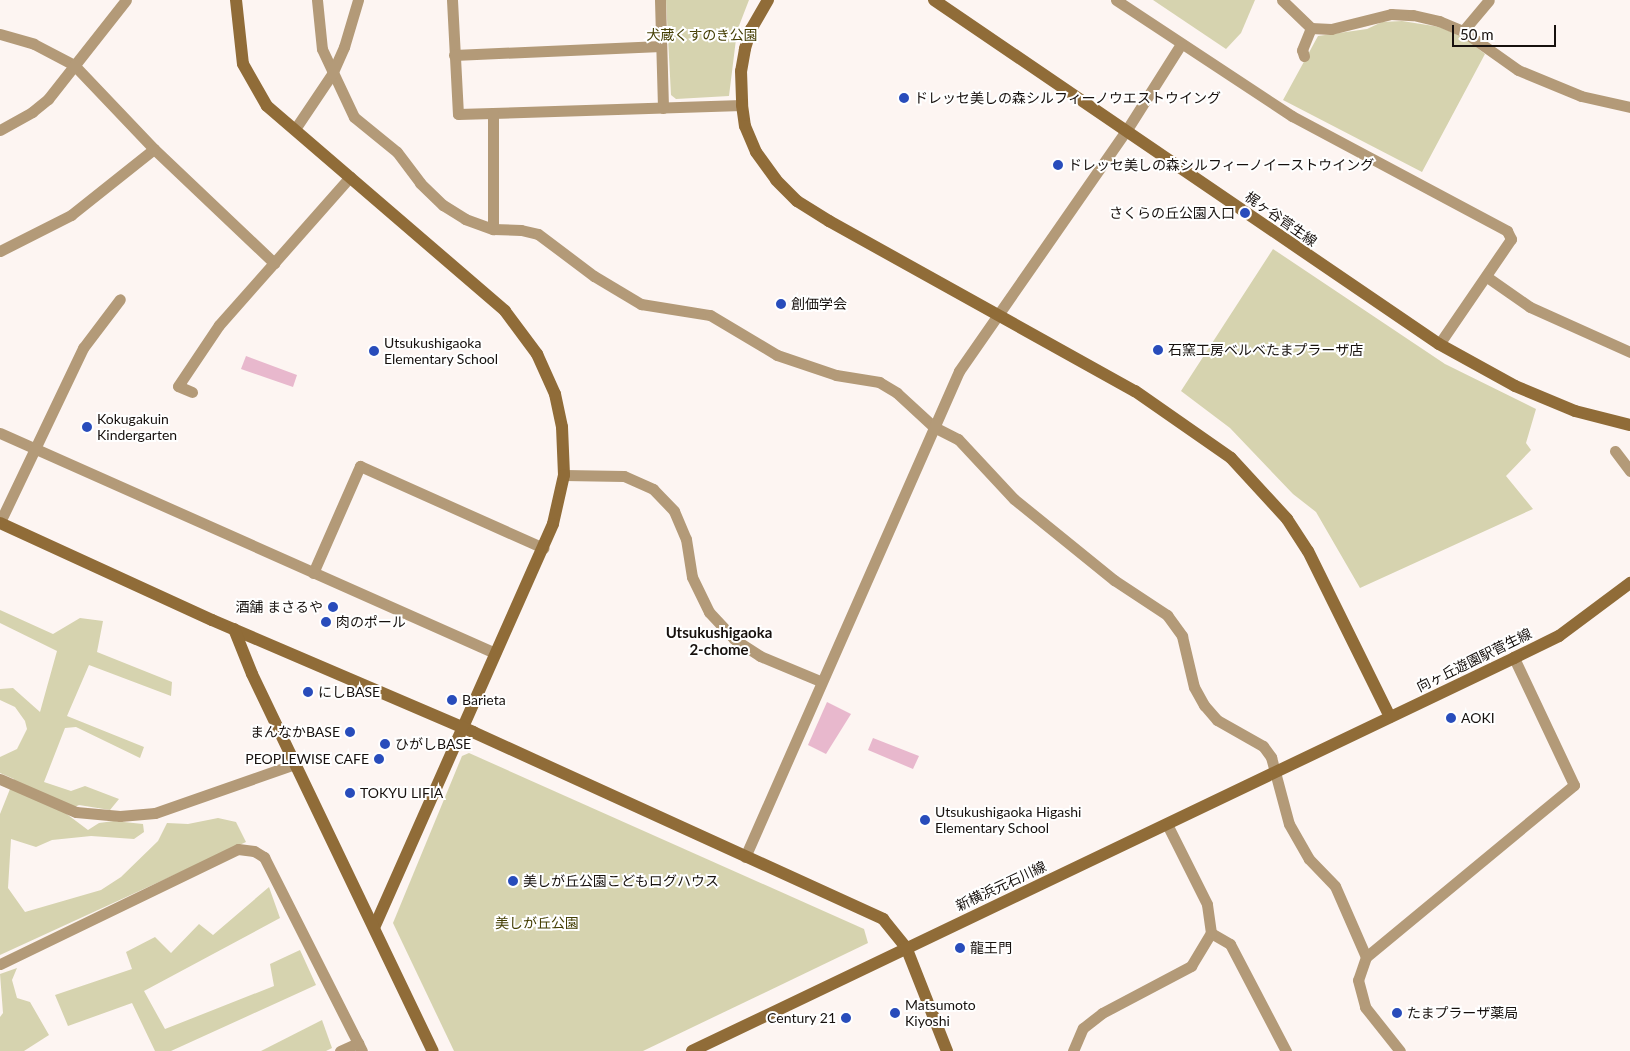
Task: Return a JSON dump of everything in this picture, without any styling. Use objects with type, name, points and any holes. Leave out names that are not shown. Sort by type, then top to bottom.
[{"type":"street","points":[[0,130],[32,112],[48,99],[126,0]]},
{"type":"street","points":[[236,0],[243,64],[267,106],[505,311],[520,328],[537,354],[555,394],[562,427],[564,475],[553,524],[374,927]]},
{"type":"street","points":[[317,0],[322,49],[332,74],[354,117],[397,152],[420,183],[443,205],[465,219],[493,229],[538,234],[594,276],[641,304],[710,315],[777,356],[836,375],[879,382],[897,392],[934,427],[958,440],[1014,499],[1114,580],[1166,615],[1182,636],[1194,687],[1204,705],[1217,720],[1263,746],[1271,757],[1289,824],[1309,859],[1335,886],[1366,957]]},
{"type":"street","points":[[295,129],[332,74],[344,47],[358,0]]},
{"type":"street","points":[[452,0],[456,112],[493,113],[742,105]]},
{"type":"street","points":[[660,0],[663,108]]},
{"type":"street","name":"梶ヶ谷菅生線","points":[[934,0],[1438,344],[1515,386],[1575,411],[1630,425]]},
{"type":"street","points":[[1116,0],[1292,116],[1507,231],[1510,238],[1487,276],[1438,344]]},
{"type":"street","points":[[1282,0],[1311,28],[1331,29],[1390,14],[1414,15],[1463,31],[1518,70],[1581,96],[1630,107]]},
{"type":"street","points":[[1463,31],[1489,0]]},
{"type":"street","points":[[764,1],[745,49],[741,71],[742,105],[745,126],[756,152],[776,180],[797,201],[1135,391],[1199,434],[1260,487],[1287,519],[1313,560],[1390,717]]},
{"type":"street","points":[[1304,56],[1302,50],[1311,28]]},
{"type":"street","points":[[0,34],[34,44],[74,65],[154,150],[274,263]]},
{"type":"street","points":[[745,857],[820,681],[959,372],[1126,131],[1182,44]]},
{"type":"street","points":[[454,55],[661,46]]},
{"type":"street","points":[[493,113],[493,229]]},
{"type":"street","points":[[0,251],[71,215],[154,150]]},
{"type":"street","points":[[192,392],[178,386],[219,325],[350,177]]},
{"type":"street","points":[[1487,276],[1530,307],[1630,352]]},
{"type":"street","points":[[120,299],[83,348],[0,522],[234,629],[462,727],[883,919],[906,947],[947,1051]]},
{"type":"street","points":[[0,433],[495,653]]},
{"type":"street","points":[[1615,451],[1630,471]]},
{"type":"street","points":[[313,573],[360,466],[543,548]]},
{"type":"street","points":[[564,475],[624,476],[653,489],[674,511],[686,539],[692,576],[709,612],[734,639],[760,656],[820,681]]},
{"type":"street","name":"向ヶ丘遊園駅菅生線","points":[[1323,750],[1559,636],[1630,583]]},
{"type":"street","points":[[234,629],[296,764],[433,1051]]},
{"type":"street","points":[[1400,1051],[1365,1007],[1358,980],[1366,957],[1574,785],[1514,658]]},
{"type":"street","name":"新横浜元石川線","points":[[692,1051],[906,947],[1323,750]]},
{"type":"street","points":[[0,779],[76,812],[120,816],[156,813],[296,764]]},
{"type":"street","points":[[1073,1051],[1083,1028],[1102,1012],[1191,966],[1211,933],[1206,904],[1167,824]]},
{"type":"street","points":[[0,964],[238,849],[254,850],[264,857],[360,1047],[340,1051]]},
{"type":"street","points":[[1211,933],[1230,944],[1286,1051]]},
{"type":"green space","name":"犬蔵くすのき公園","points":[[666,0],[749,0],[737,31],[729,96],[676,99],[671,95]]},
{"type":"green space","points":[[1153,0],[1255,0],[1241,33],[1226,49]]},
{"type":"green space","points":[[1402,21],[1440,27],[1466,39],[1485,54],[1422,172],[1283,100],[1318,36],[1367,29],[1382,22]]},
{"type":"green space","points":[[1273,249],[1445,364],[1536,409],[1526,443],[1531,450],[1506,476],[1533,509],[1360,588],[1316,512],[1293,494],[1230,428],[1181,391]]},
{"type":"green space","points":[[0,610],[53,634],[80,618],[103,621],[97,652],[172,682],[171,696],[89,665],[67,716],[144,747],[140,758],[76,727],[65,728],[44,782],[71,791],[85,786],[119,799],[110,810],[79,805],[64,812],[88,830],[99,823],[114,821],[143,824],[144,832],[134,839],[91,836],[52,840],[36,847],[11,839],[8,888],[25,912],[101,890],[121,877],[158,841],[167,823],[188,824],[218,818],[236,822],[246,842],[0,955],[0,814],[14,779],[0,773],[0,757],[17,749],[27,729],[25,721],[15,707],[0,700],[0,689],[13,688],[40,712],[57,651],[0,623]]},
{"type":"green space","name":"美しが丘公園","points":[[469,753],[864,929],[868,943],[643,1051],[454,1051],[393,923],[462,756]]},
{"type":"green space","points":[[269,887],[280,918],[144,991],[165,1029],[274,986],[270,964],[300,950],[316,985],[171,1051],[155,1051],[132,1003],[68,1026],[55,995],[132,969],[126,952],[155,937],[171,953],[199,924],[213,935]]},
{"type":"green space","points":[[17,968],[12,980],[17,998],[30,1002],[49,1035],[24,1051],[0,1051],[0,1017],[3,1013],[0,974]]},
{"type":"green space","points":[[322,1020],[332,1048],[326,1051],[261,1051]]},
{"type":"shaded area","points":[[246,356],[297,375],[293,387],[241,369]]},
{"type":"shaded area","points":[[827,702],[851,714],[826,754],[808,745]]},
{"type":"shaded area","points":[[873,738],[919,756],[913,769],[868,750]]},
{"type":"place","name":"ドレッセ美しの森シルフィーノウエストウイング","points":[[904,98]]},
{"type":"place","name":"ドレッセ美しの森シルフィーノイーストウイング","points":[[1058,165]]},
{"type":"place","name":"さくらの丘公園入口","points":[[1245,213]]},
{"type":"place","name":"創価学会","points":[[781,304]]},
{"type":"place","name":"石窯工房ベルベたまプラーザ店","points":[[1158,350]]},
{"type":"place","name":"Utsukushigaoka Elementary School","points":[[374,351]]},
{"type":"place","name":"Kokugakuin Kindergarten","points":[[87,427]]},
{"type":"place","name":"酒舗 まさるや","points":[[333,607]]},
{"type":"place","name":"肉のポール","points":[[326,622]]},
{"type":"place","name":"にしBASE","points":[[308,692]]},
{"type":"place","name":"Barieta","points":[[452,700]]},
{"type":"place","name":"AOKI","points":[[1451,718]]},
{"type":"place","name":"まんなかBASE","points":[[350,732]]},
{"type":"place","name":"ひがしBASE","points":[[385,744]]},
{"type":"place","name":"PEOPLEWISE CAFE","points":[[379,759]]},
{"type":"place","name":"TOKYU LIFIA","points":[[350,793]]},
{"type":"place","name":"Utsukushigaoka Higashi Elementary School","points":[[925,820]]},
{"type":"place","name":"美しが丘公園こどもログハウス","points":[[513,881]]},
{"type":"place","name":"龍王門","points":[[960,948]]},
{"type":"place","name":"Matsumoto Kiyoshi","points":[[895,1013]]},
{"type":"place","name":"たまプラーザ薬局","points":[[1397,1013]]},
{"type":"place","name":"Century 21","points":[[846,1018]]},
{"type":"district","name":"Utsukushigaoka 2-chome","points":[[719,640]]}]
